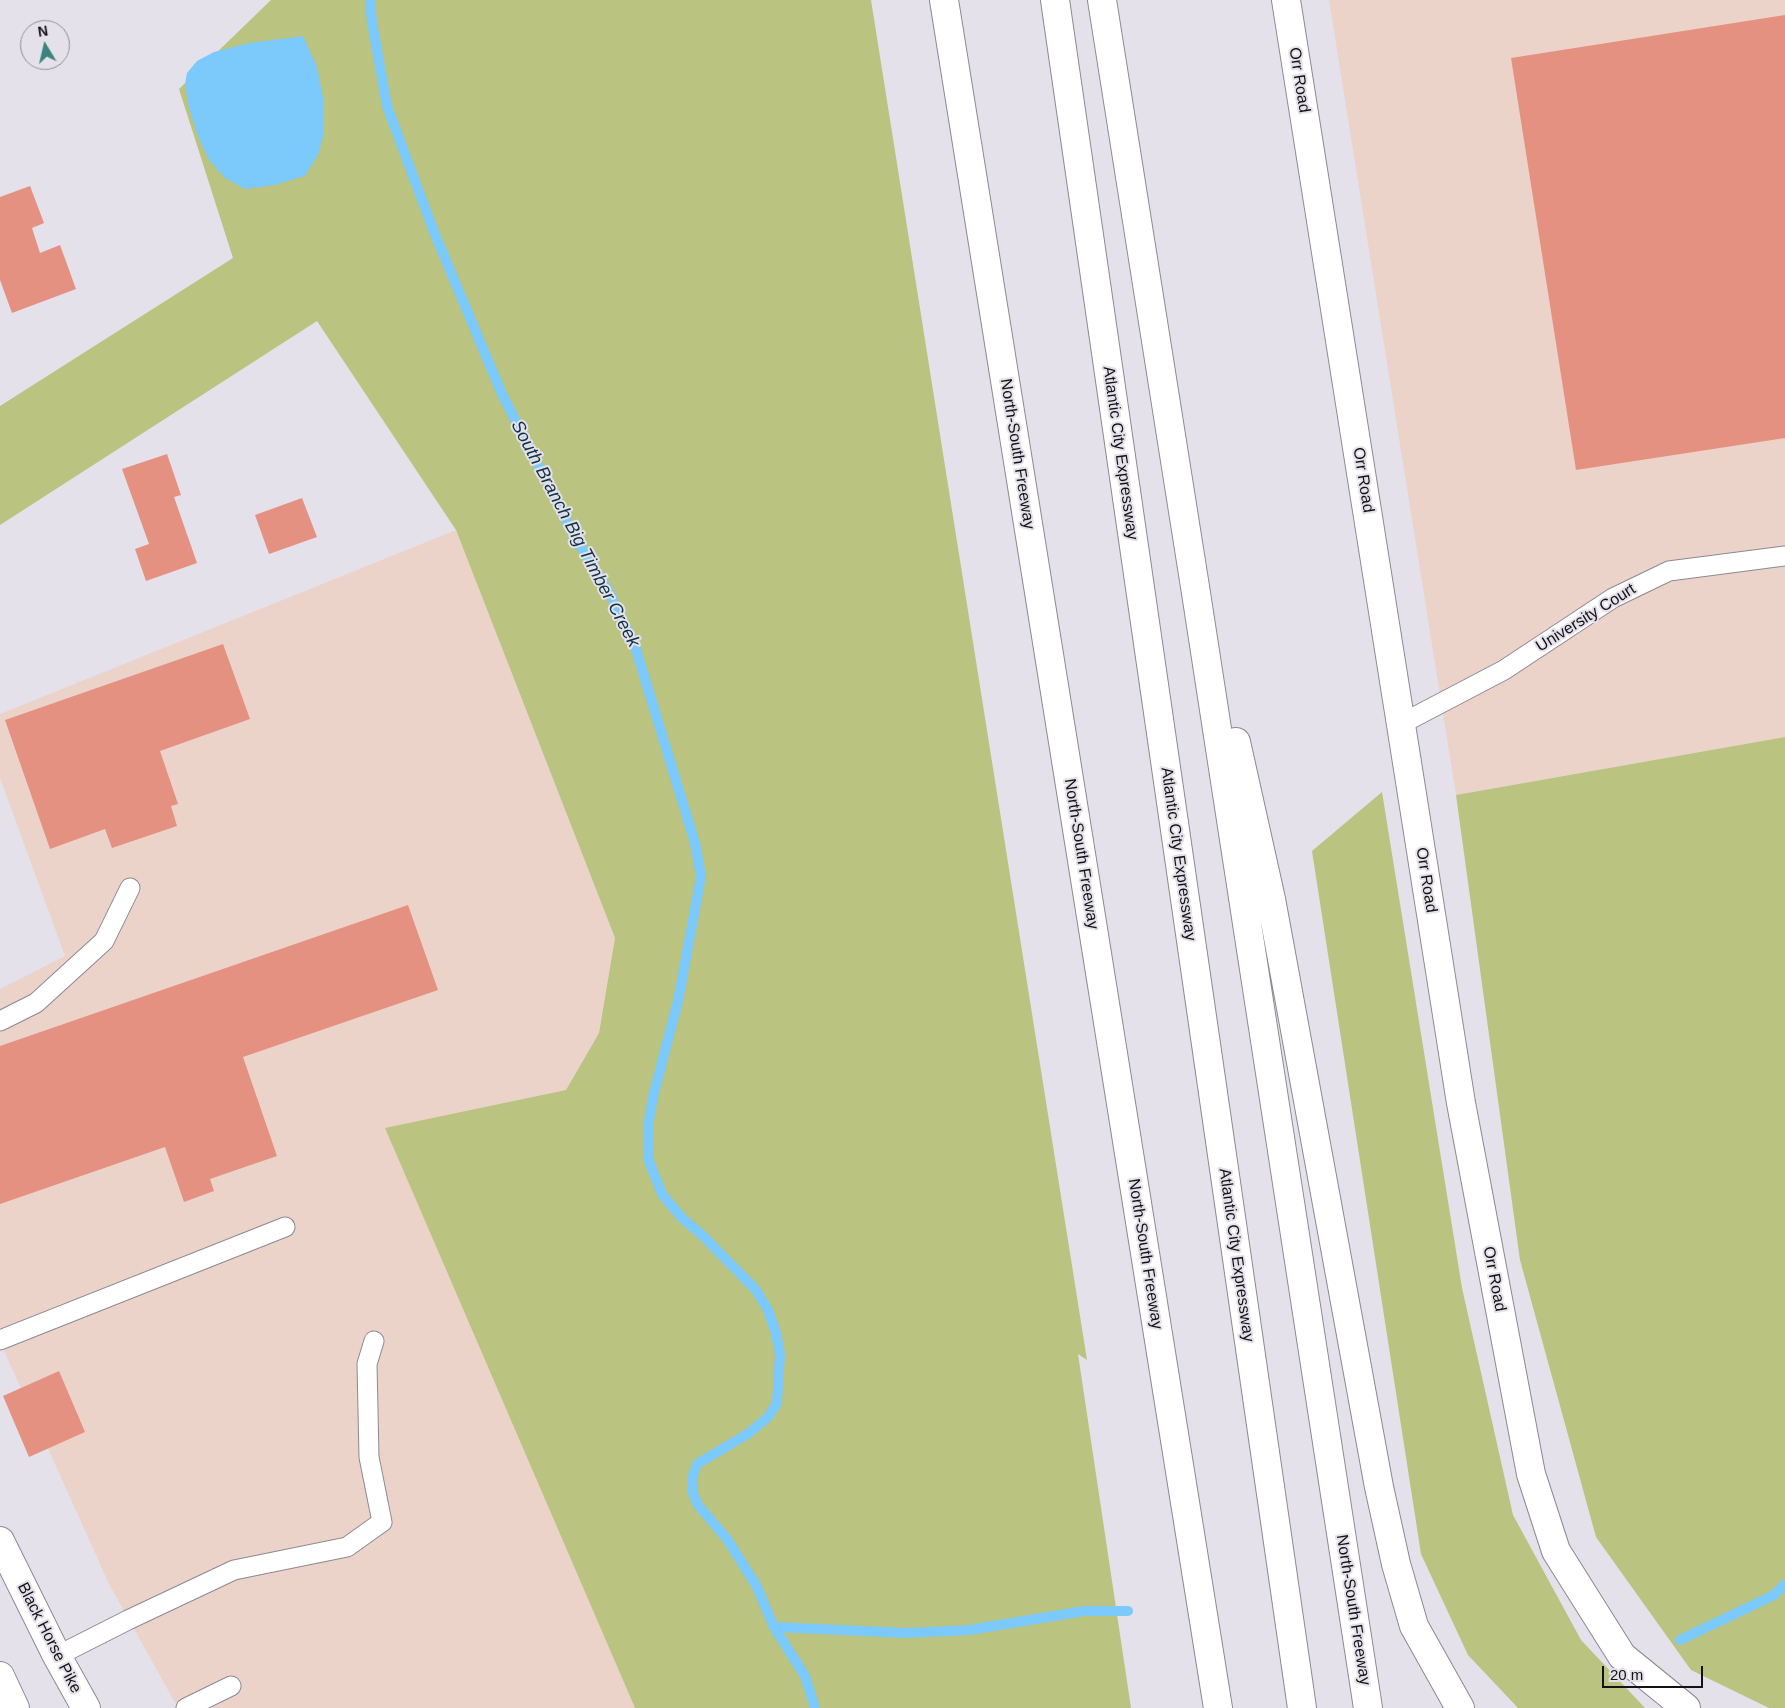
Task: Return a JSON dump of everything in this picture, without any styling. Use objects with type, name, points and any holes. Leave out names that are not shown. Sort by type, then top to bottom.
[{"type":"main road","name":"North-South Freeway","points":[[944,0],[1218,1708]]},
{"type":"main road","name":"Atlantic City Expressway","points":[[1055,0],[1302,1708]]},
{"type":"main road","name":"North-South Freeway","points":[[1102,0],[1196,593],[1368,1708]]},
{"type":"main road","name":"Orr Road","points":[[1286,0],[1461,1104],[1531,1474],[1556,1551],[1622,1656],[1686,1708]]},
{"type":"main road","points":[[1196,593],[1240,759],[1271,900],[1377,1477],[1396,1564],[1414,1626],[1460,1708]]},
{"type":"main road","name":"Black Horse Pike","points":[[0,1542],[86,1708]]},
{"type":"main road","points":[[0,1676],[15,1708]]},
{"type":"lane","name":"University Court","points":[[1401,724],[1504,670],[1612,598],[1670,571],[1785,556]]},
{"type":"lane","points":[[0,1021],[36,1003],[104,941],[130,888]]},
{"type":"lane","points":[[0,1340],[285,1228]]},
{"type":"lane","points":[[58,1656],[128,1620],[234,1570],[347,1548],[382,1522],[369,1457],[367,1364],[374,1341]]},
{"type":"lane","points":[[186,1708],[231,1686]]},
{"type":"shaded area","points":[[1329,0],[1785,0],[1785,737],[1456,795]]},
{"type":"shaded area","points":[[456,530],[615,938],[599,1033],[566,1090],[386,1129],[635,1708],[178,1708],[109,1584],[0,1342],[0,989],[65,956],[0,778],[0,714]]},
{"type":"green space","points":[[271,0],[871,0],[1087,1360],[1078,1354],[1131,1708],[635,1708],[385,1128],[566,1090],[599,1033],[615,938],[456,530],[317,321],[0,525],[0,406],[233,258],[179,89]]},
{"type":"green space","points":[[1785,737],[1785,1708],[1769,1708],[1691,1670],[1596,1537],[1520,1260],[1456,795]]},
{"type":"green space","points":[[1382,792],[1462,1288],[1513,1515],[1581,1640],[1645,1708],[1518,1708],[1468,1655],[1421,1554],[1312,851]]},
{"type":"water","points":[[303,36],[317,67],[323,97],[324,133],[318,155],[305,176],[274,185],[245,189],[225,178],[209,160],[198,136],[189,108],[185,84],[187,73],[197,61],[214,52],[249,43]]},
{"type":"building","points":[[1785,15],[1785,438],[1576,470],[1511,58]]},
{"type":"building","points":[[30,186],[44,223],[32,228],[40,253],[60,245],[76,289],[12,313],[0,280],[0,197]]},
{"type":"building","points":[[167,454],[181,495],[174,497],[197,563],[146,581],[135,549],[149,544],[122,469]]},
{"type":"building","points":[[302,498],[317,537],[269,554],[255,515]]},
{"type":"building","points":[[223,644],[250,719],[160,751],[178,804],[171,806],[177,826],[112,848],[105,829],[50,849],[5,720]]},
{"type":"building","points":[[408,905],[438,990],[243,1057],[277,1156],[210,1179],[214,1191],[184,1202],[165,1147],[0,1204],[0,1046]]},
{"type":"building","points":[[59,1371],[85,1432],[29,1457],[3,1396]]},
{"type":"waterway","name":"South Branch Big Timber Creek","points":[[370,0],[372,22],[387,106],[434,232],[502,394],[572,532],[609,592],[635,646],[695,843],[701,876],[678,1001],[653,1097],[648,1126],[649,1161],[662,1194],[681,1217],[703,1236],[756,1290],[768,1310],[776,1333],[780,1354],[777,1403],[768,1417],[749,1433],[697,1464],[692,1479],[693,1493],[698,1505],[727,1539],[756,1585],[774,1627],[805,1676],[815,1708]]},
{"type":"waterway","points":[[1680,1640],[1774,1595],[1785,1584]]},
{"type":"waterway","points":[[774,1627],[907,1633],[969,1630],[1084,1611],[1128,1611]]}]
